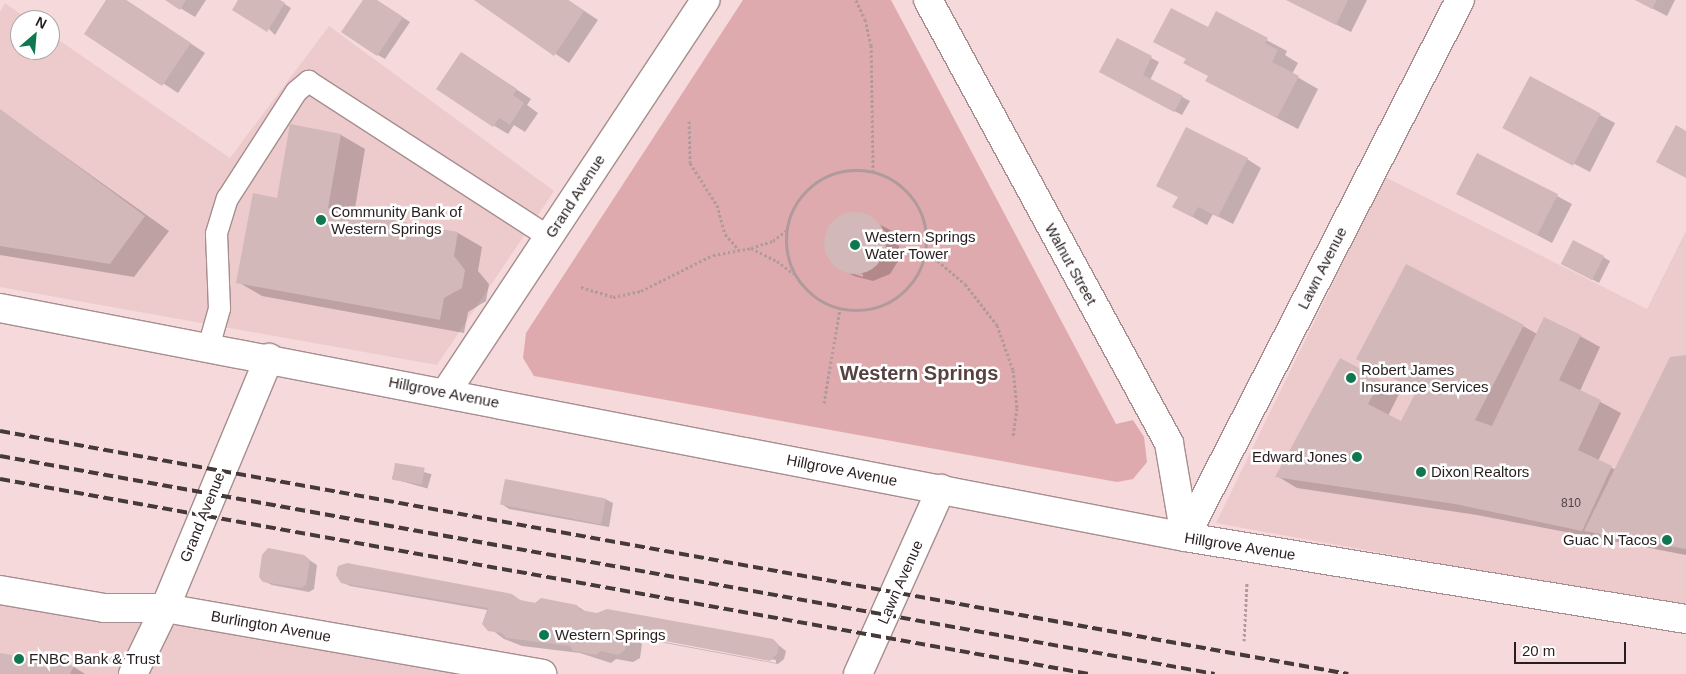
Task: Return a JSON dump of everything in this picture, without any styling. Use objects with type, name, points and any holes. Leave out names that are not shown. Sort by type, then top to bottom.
[{"type":"street","name":"Grand Avenue","points":[[446,392],[705,0]]},
{"type":"street","name":"Walnut Street","points":[[928,0],[1169,443],[1185,537]]},
{"type":"street","name":"Lawn Avenue","points":[[1185,537],[1460,0]]},
{"type":"street","name":"Hillgrove Avenue","points":[[0,308],[446,392],[1185,537],[1686,619]]},
{"type":"street","name":"Grand Avenue","points":[[133,674],[165,608],[268,358]]},
{"type":"street","name":"Lawn Avenue","points":[[858,674],[941,489]]},
{"type":"street","name":"Burlington Avenue","points":[[0,590],[104,608],[165,608],[542,674]]},
{"type":"lane","points":[[208,347],[219,308],[216,233],[227,198],[296,91],[308,81],[548,237]]},
{"type":"path","points":[[856,0],[865,19],[871,45],[873,171]]},
{"type":"path","points":[[689,121],[690,163],[717,205],[725,234],[739,250]]},
{"type":"path","points":[[751,248],[777,261],[796,276],[815,296],[840,308],[867,309],[893,300],[913,281],[926,251],[926,229],[917,204],[898,183],[873,171],[846,170],[820,179],[800,198],[787,230],[787,250],[796,276]]},
{"type":"path","points":[[581,287],[613,297],[641,291],[712,255],[751,248],[773,241],[787,230]]},
{"type":"path","points":[[926,251],[965,284],[997,325],[1014,370],[1017,408],[1013,438]]},
{"type":"path","points":[[824,403],[840,308]]},
{"type":"path","points":[[1244,641],[1248,576]]},
{"type":"shaded area","points":[[743,0],[891,0],[1116,424],[1133,420],[1144,437],[1147,462],[1133,479],[1117,482],[534,376],[523,358],[526,333]]},
{"type":"shaded area","points":[[5,3],[15,10],[10,10],[10,60],[60,60],[60,41],[230,158],[329,26],[554,191],[437,365],[0,287],[0,12]]},
{"type":"shaded area","points":[[1385,177],[1647,309],[1686,231],[1686,608],[1216,523]]},
{"type":"shaded area","points":[[0,589],[499,674],[0,674]]},
{"type":"building","points":[[106,0],[126,0],[191,43],[162,86],[84,34]]},
{"type":"building","points":[[165,0],[186,0],[180,10]]},
{"type":"building","points":[[238,0],[280,0],[285,3],[267,32],[232,10]]},
{"type":"building","points":[[363,0],[377,0],[403,17],[377,56],[341,32]]},
{"type":"building","points":[[474,0],[568,0],[584,11],[554,56]]},
{"type":"building","points":[[1286,0],[1348,0],[1336,25]]},
{"type":"building","points":[[1635,0],[1657,0],[1652,9]]},
{"type":"building","points":[[1171,8],[1208,27],[1216,11],[1268,38],[1265,43],[1278,50],[1272,62],[1299,76],[1277,118],[1205,81],[1208,76],[1183,63],[1186,59],[1153,42]]},
{"type":"building","points":[[1117,38],[1152,56],[1143,75],[1183,96],[1174,112],[1099,72]]},
{"type":"building","points":[[461,52],[517,89],[513,95],[524,103],[510,125],[499,118],[493,127],[436,89]]},
{"type":"building","points":[[1530,76],[1601,114],[1573,166],[1502,128]]},
{"type":"building","points":[[0,109],[145,216],[110,264],[0,246]]},
{"type":"building","name":"Community Bank of Western Springs","points":[[290,124],[341,134],[328,208],[458,232],[454,256],[465,270],[462,288],[444,298],[440,320],[236,283],[253,193],[277,198]]},
{"type":"building","points":[[1676,125],[1686,131],[1686,178],[1656,162]]},
{"type":"building","points":[[1186,127],[1248,158],[1218,217],[1198,207],[1192,217],[1172,207],[1178,197],[1156,186]]},
{"type":"building","points":[[1477,153],[1558,194],[1537,235],[1456,194]]},
{"type":"building","name":"Western Springs Water Tower","points":[[855,212],[867,215],[877,221],[883,231],[886,243],[883,255],[877,265],[867,271],[855,274],[843,271],[833,265],[827,255],[824,243],[827,231],[833,221],[843,215]]},
{"type":"building","points":[[1573,240],[1604,256],[1592,280],[1561,264]]},
{"type":"building","points":[[1406,264],[1524,325],[1475,420],[1492,426],[1544,317],[1581,335],[1559,380],[1601,400],[1578,450],[1612,466],[1582,531],[1455,504],[1275,477],[1340,358],[1381,380],[1368,404],[1401,421],[1417,390],[1356,359]]},
{"type":"building","points":[[1686,355],[1686,549],[1584,531],[1670,357]]},
{"type":"building","points":[[395,463],[425,468],[422,484],[392,480]]},
{"type":"building","points":[[505,479],[606,499],[601,524],[500,505]]},
{"type":"building","points":[[268,548],[304,555],[310,560],[306,585],[301,588],[263,582],[259,577],[262,555]]},
{"type":"building","points":[[347,563],[512,594],[520,600],[535,603],[541,598],[577,605],[580,610],[597,613],[607,609],[773,639],[779,645],[777,654],[770,661],[628,634],[625,650],[618,655],[601,651],[596,655],[573,651],[570,646],[506,638],[502,633],[488,631],[482,624],[488,608],[341,583],[336,575],[338,566]]},
{"type":"building","name":"FNBC Bank & Trust","points":[[0,653],[74,666],[70,674],[0,674]]},
{"type":"railway","points":[[0,431],[1348,674]]},
{"type":"railway","points":[[0,456],[1215,674]]},
{"type":"railway","points":[[0,479],[1089,674]]},
{"type":"place","name":"Community Bank of Western Springs","points":[[321,220]]},
{"type":"place","name":"Western Springs Water Tower","points":[[855,245]]},
{"type":"place","name":"Robert James Insurance Services","points":[[1351,378]]},
{"type":"place","name":"Edward Jones","points":[[1357,457]]},
{"type":"place","name":"Dixon Realtors","points":[[1421,472]]},
{"type":"place","name":"Guac N Tacos","points":[[1667,540]]},
{"type":"place","name":"Western Springs","points":[[544,635]]},
{"type":"place","name":"FNBC Bank & Trust","points":[[19,659]]},
{"type":"district","name":"Western Springs","points":[[919,373]]}]
